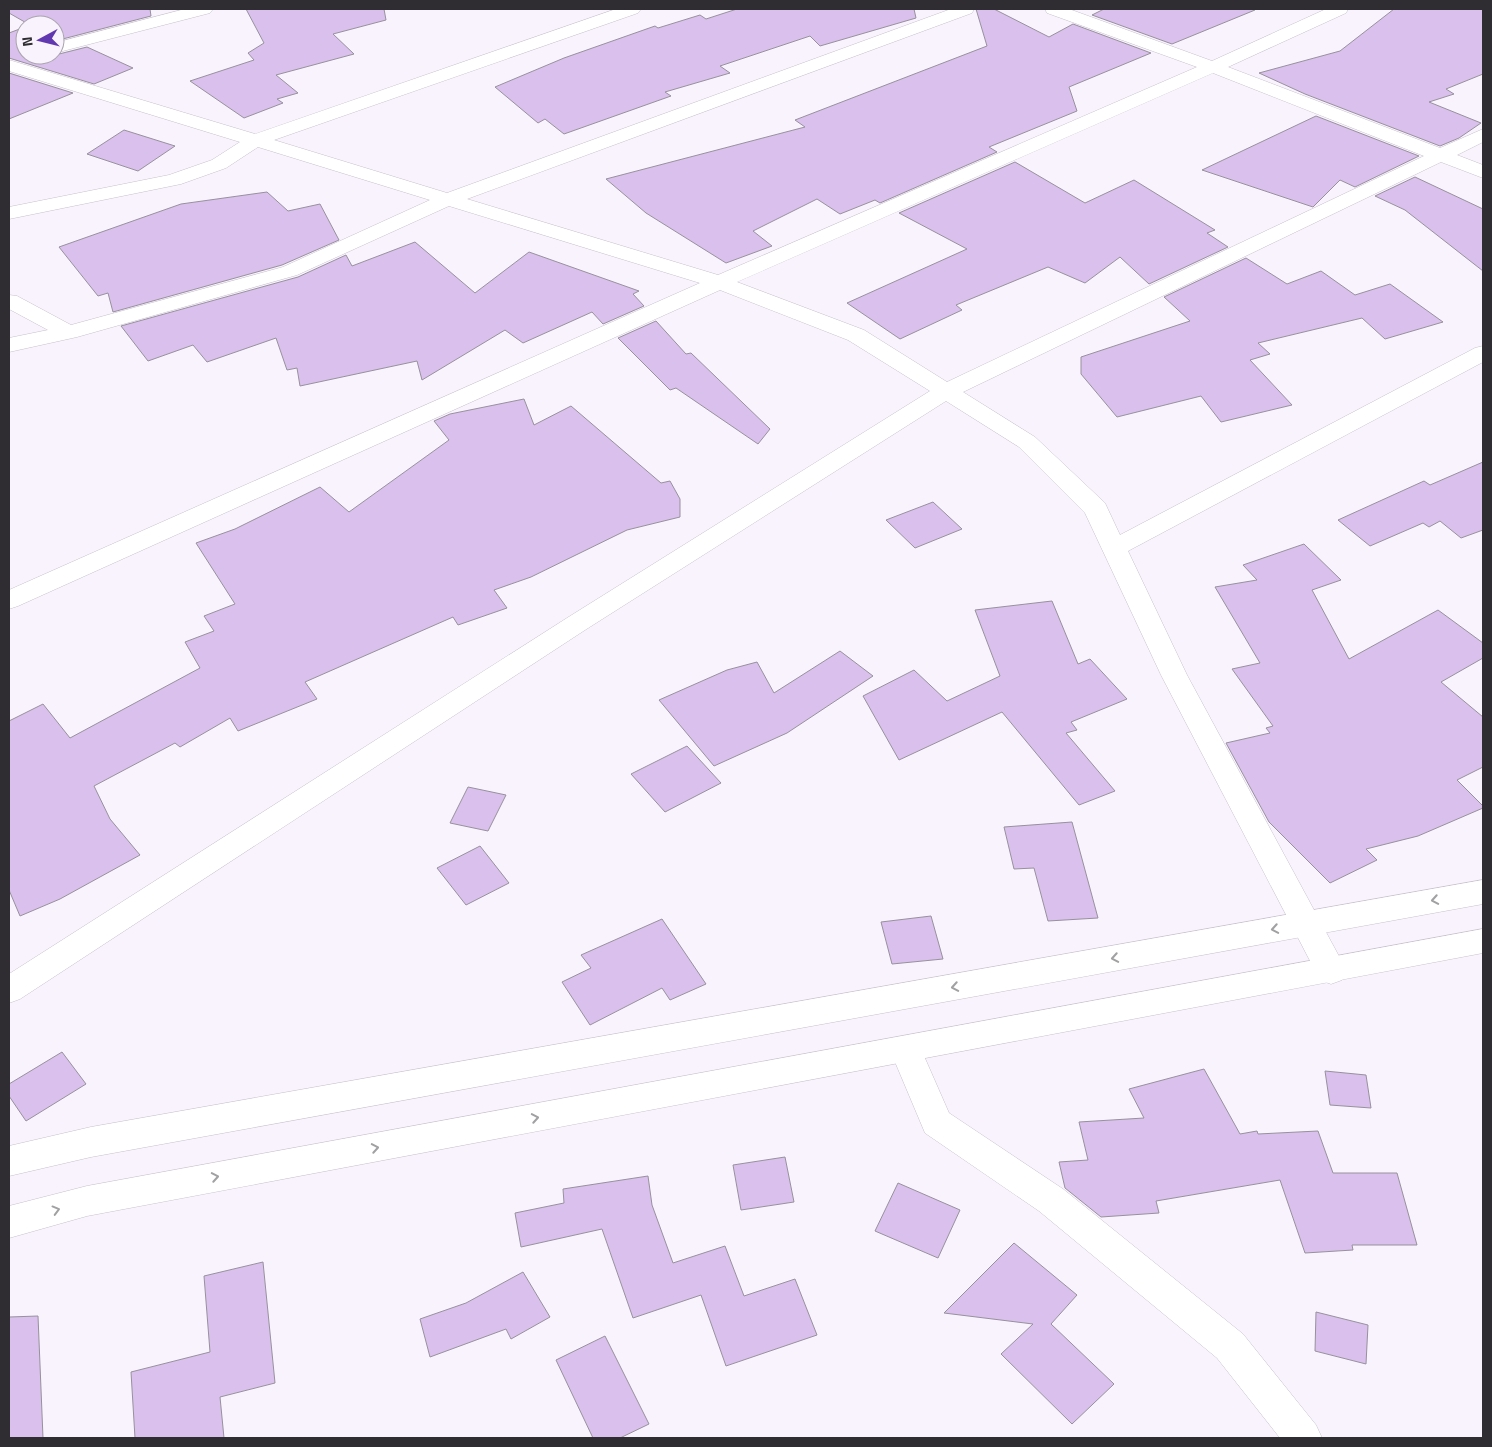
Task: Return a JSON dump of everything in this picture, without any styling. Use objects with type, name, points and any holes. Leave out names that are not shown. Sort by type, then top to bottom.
[{"type":"street","points":[[65,45],[204,9]]},
{"type":"street","points":[[9,214],[174,180],[219,164],[256,140],[632,9]]},
{"type":"street","points":[[9,345],[69,332],[290,271],[448,199],[966,9]]},
{"type":"street","points":[[1053,9],[1214,67],[1483,172]]},
{"type":"street","points":[[9,600],[719,282],[1214,67],[1340,9]]},
{"type":"street","points":[[9,65],[719,282],[856,335],[1027,442],[1096,509],[1174,675],[1331,971]]},
{"type":"street","points":[[9,990],[585,619],[947,392],[1483,135]]},
{"type":"street","points":[[9,301],[69,332]]},
{"type":"street","points":[[1114,548],[1483,353]]},
{"type":"street","points":[[9,1161],[90,1142],[1483,892]]},
{"type":"street","points":[[9,1222],[87,1201],[1331,971],[1483,941]]},
{"type":"street","points":[[906,1050],[937,1123],[1050,1200],[1230,1346],[1303,1438]]},
{"type":"building","points":[[9,9],[150,9],[151,16],[65,38],[65,15],[15,16],[9,13]]},
{"type":"building","points":[[246,9],[384,9],[386,20],[333,34],[354,54],[276,75],[298,93],[277,99],[283,103],[244,118],[190,81],[254,60],[248,53],[264,43]]},
{"type":"building","points":[[737,9],[914,9],[916,18],[820,46],[810,36],[720,66],[730,73],[665,92],[671,96],[564,134],[545,119],[538,123],[495,87],[564,58],[655,26],[658,28],[700,15],[706,19]]},
{"type":"building","points":[[976,9],[994,9],[1049,37],[1073,24],[1151,53],[1069,87],[1077,111],[989,147],[997,152],[880,203],[875,200],[840,214],[817,199],[753,231],[772,246],[726,263],[646,213],[606,179],[805,127],[795,120],[987,46]]},
{"type":"building","points":[[1104,9],[1255,10],[1172,44],[1092,15]]},
{"type":"building","points":[[1394,9],[1483,9],[1483,74],[1446,89],[1454,94],[1429,102],[1481,123],[1459,138],[1440,146],[1305,94],[1259,73],[1340,51]]},
{"type":"building","points":[[15,31],[15,60],[9,58],[9,33]]},
{"type":"building","points":[[87,47],[133,68],[94,84],[32,65],[65,65],[65,52]]},
{"type":"building","points":[[9,73],[73,93],[9,119]]},
{"type":"building","points":[[1316,116],[1419,156],[1355,187],[1340,180],[1313,207],[1202,170]]},
{"type":"building","points":[[124,130],[175,146],[138,171],[87,154]]},
{"type":"building","points":[[1015,162],[1085,203],[1134,180],[1215,230],[1207,233],[1228,247],[1149,284],[1120,257],[1085,283],[1048,267],[956,305],[962,310],[900,339],[847,303],[967,249],[899,213]]},
{"type":"building","points":[[1415,177],[1483,209],[1483,271],[1405,210],[1375,196]]},
{"type":"building","points":[[267,192],[288,211],[320,204],[339,240],[282,265],[113,312],[108,293],[98,296],[59,247],[181,204]]},
{"type":"building","points":[[415,242],[475,293],[529,252],[639,291],[633,294],[644,306],[603,324],[592,312],[523,343],[505,330],[422,380],[417,361],[300,386],[297,368],[287,370],[276,338],[207,362],[193,345],[148,361],[121,326],[298,277],[346,255],[352,266]]},
{"type":"building","points":[[1246,258],[1287,284],[1321,271],[1355,295],[1390,284],[1443,322],[1385,339],[1362,318],[1258,343],[1270,354],[1250,360],[1292,405],[1221,422],[1201,396],[1117,417],[1081,374],[1081,357],[1190,321],[1164,297]]},
{"type":"building","points":[[656,321],[686,354],[691,353],[770,429],[758,444],[676,388],[670,390],[618,338]]},
{"type":"building","points":[[524,399],[534,425],[571,406],[661,483],[670,481],[680,499],[680,517],[627,530],[531,577],[494,590],[507,608],[458,625],[453,617],[305,682],[317,699],[238,731],[230,718],[180,747],[175,743],[94,786],[110,819],[140,855],[60,899],[20,916],[9,890],[9,721],[43,704],[70,738],[200,668],[185,642],[214,631],[204,616],[235,604],[196,543],[235,529],[320,487],[349,512],[449,440],[434,421],[450,414]]},
{"type":"building","points":[[1483,462],[1483,530],[1461,538],[1440,521],[1429,527],[1423,523],[1370,546],[1338,520],[1424,481],[1430,485]]},
{"type":"building","points":[[933,502],[962,529],[915,548],[886,520]]},
{"type":"building","points":[[1304,544],[1341,580],[1312,590],[1349,659],[1438,610],[1483,643],[1483,658],[1441,682],[1483,717],[1483,767],[1457,780],[1483,808],[1418,836],[1366,849],[1377,860],[1330,883],[1269,822],[1226,743],[1270,733],[1266,728],[1273,726],[1232,669],[1260,663],[1215,587],[1257,580],[1243,565]]},
{"type":"building","points":[[1052,601],[1078,664],[1090,659],[1127,699],[1071,722],[1077,730],[1066,733],[1115,791],[1079,805],[1002,712],[899,760],[863,696],[914,670],[947,701],[1000,676],[975,610]]},
{"type":"building","points":[[840,651],[873,676],[787,733],[714,766],[659,700],[727,670],[757,662],[774,693]]},
{"type":"building","points":[[687,746],[721,783],[665,812],[631,774]]},
{"type":"building","points":[[468,787],[506,795],[488,831],[450,823]]},
{"type":"building","points":[[1072,822],[1098,918],[1048,921],[1034,868],[1014,869],[1004,827]]},
{"type":"building","points":[[480,846],[509,883],[466,905],[437,868]]},
{"type":"building","points":[[931,916],[943,959],[892,964],[881,922]]},
{"type":"building","points":[[662,919],[706,984],[670,1000],[662,988],[590,1025],[562,982],[591,968],[581,955]]},
{"type":"building","points":[[62,1052],[86,1084],[26,1121],[9,1096],[9,1084]]},
{"type":"building","points":[[1204,1069],[1240,1134],[1257,1131],[1258,1134],[1318,1131],[1333,1173],[1397,1173],[1417,1245],[1352,1245],[1353,1250],[1305,1253],[1280,1180],[1156,1201],[1159,1213],[1101,1217],[1065,1188],[1059,1162],[1088,1160],[1079,1122],[1144,1118],[1129,1089]]},
{"type":"building","points":[[1325,1071],[1366,1075],[1371,1108],[1330,1105]]},
{"type":"building","points":[[785,1157],[794,1202],[741,1210],[733,1165]]},
{"type":"building","points":[[648,1176],[652,1205],[673,1263],[725,1246],[744,1296],[795,1279],[817,1335],[726,1366],[701,1295],[633,1318],[602,1229],[521,1247],[515,1213],[564,1203],[563,1189]]},
{"type":"building","points":[[898,1183],[960,1210],[938,1258],[875,1231]]},
{"type":"building","points":[[1014,1243],[1077,1295],[1051,1324],[1114,1384],[1072,1424],[1001,1354],[1033,1324],[944,1313]]},
{"type":"building","points":[[263,1262],[275,1383],[220,1397],[224,1438],[135,1438],[131,1372],[210,1352],[204,1276]]},
{"type":"building","points":[[523,1272],[550,1317],[511,1339],[506,1329],[430,1357],[420,1319],[466,1303]]},
{"type":"building","points":[[1316,1312],[1368,1325],[1366,1364],[1315,1351]]},
{"type":"building","points":[[38,1316],[43,1438],[9,1438],[9,1317]]},
{"type":"building","points":[[605,1336],[649,1424],[620,1438],[593,1438],[556,1360]]}]
